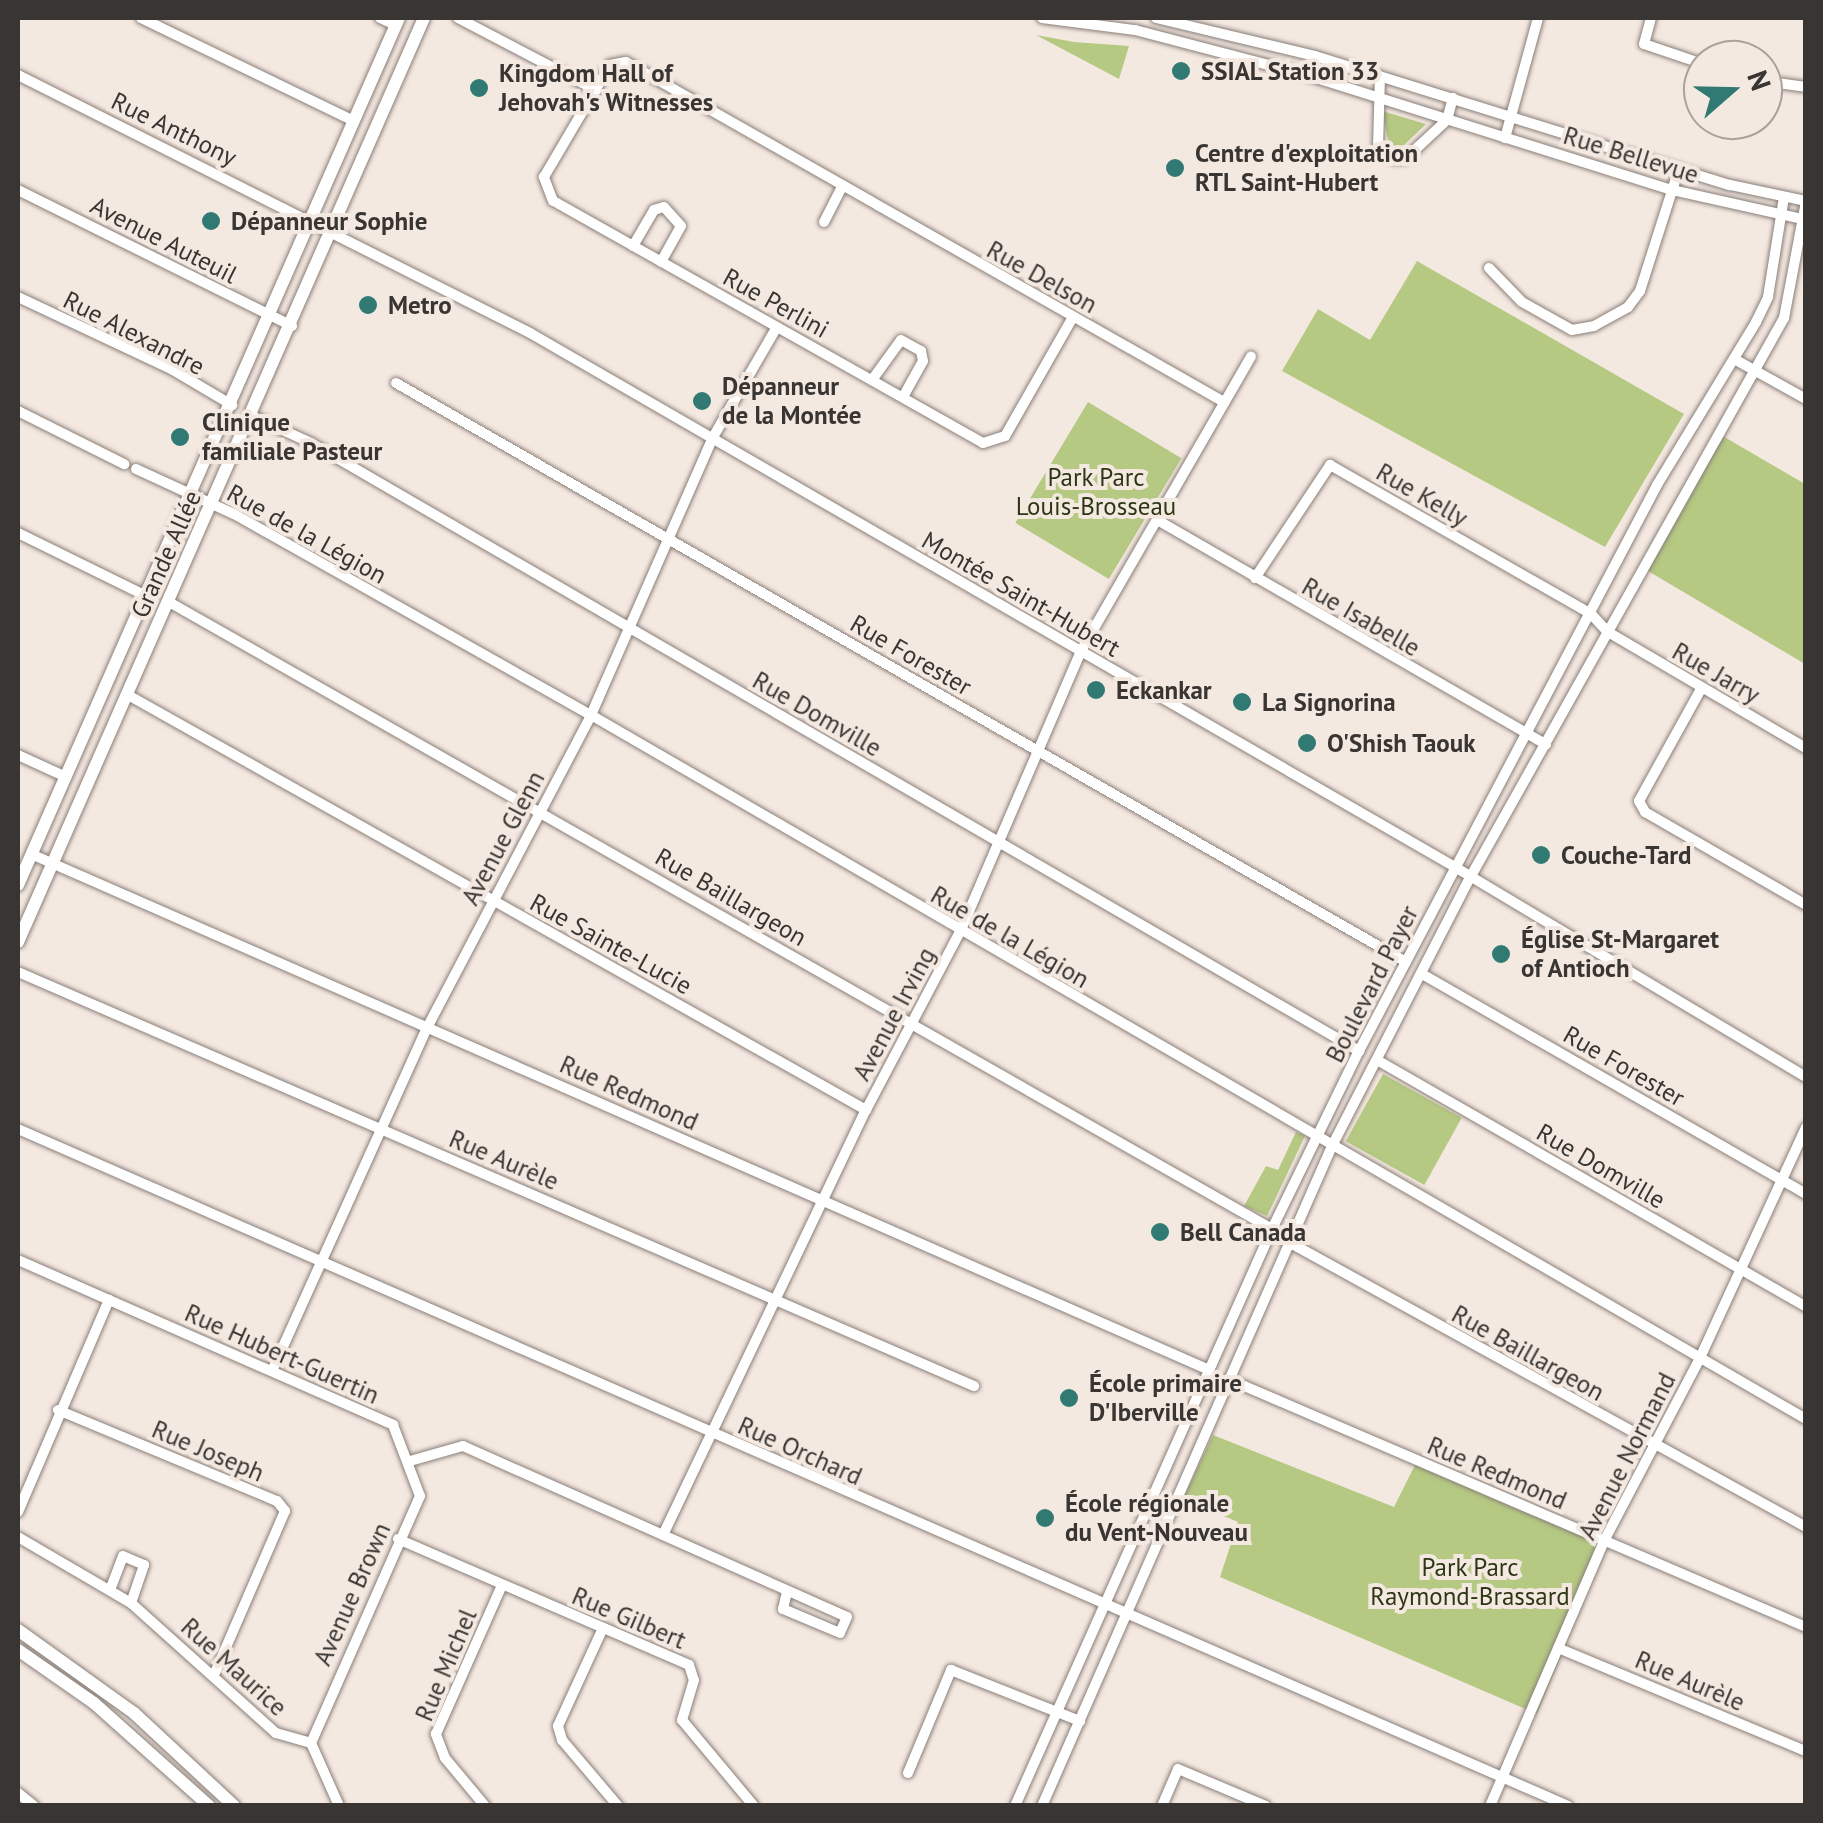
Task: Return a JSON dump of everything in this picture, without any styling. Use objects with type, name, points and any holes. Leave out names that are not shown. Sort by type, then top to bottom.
[{"type":"main road","name":"Grande Allée","points":[[18,942],[292,326],[424,18]]},
{"type":"main road","name":"Grande Allée","points":[[18,885],[398,21]]},
{"type":"main road","points":[[18,1630],[134,1714],[234,1806]]},
{"type":"main road","points":[[18,1650],[94,1703],[209,1806]]},
{"type":"street","points":[[141,18],[354,121]]},
{"type":"street","points":[[380,18],[398,21]]},
{"type":"street","points":[[458,18],[596,90]]},
{"type":"street","name":"Rue Bellevue","points":[[1042,18],[1185,44],[1375,96],[1672,190],[1804,220]]},
{"type":"street","name":"Rue Bellevue","points":[[1156,18],[1191,21],[1679,169],[1806,201]]},
{"type":"street","points":[[1506,138],[1538,18]]},
{"type":"street","points":[[1651,18],[1644,44],[1683,57]]},
{"type":"street","points":[[1185,44],[1191,21]]},
{"type":"street","name":"Rue Delson","points":[[596,90],[610,66],[626,62],[841,188],[1224,402]]},
{"type":"street","name":"Rue Anthony","points":[[18,75],[313,219]]},
{"type":"street","points":[[1380,76],[1375,96],[1378,148],[1395,159],[1406,158],[1447,120],[1454,98]]},
{"type":"street","name":"Rue Perlini","points":[[596,90],[544,177],[553,201],[984,443],[1004,436],[1073,317]]},
{"type":"street","points":[[1489,268],[1522,302],[1572,330],[1594,326],[1628,307],[1640,291],[1679,169]]},
{"type":"street","points":[[824,222],[841,188]]},
{"type":"street","name":"Avenue Auteuil","points":[[18,190],[292,326]]},
{"type":"street","name":"Boulevard Payer","points":[[1016,1806],[1272,1229],[1359,1051],[1658,485],[1736,360],[1768,298],[1784,197]]},
{"type":"street","name":"Boulevard Payer","points":[[1042,1806],[1128,1615],[1285,1240],[1471,876],[1784,318],[1806,201]]},
{"type":"street","points":[[633,246],[654,210],[664,208],[681,226],[661,262]]},
{"type":"street","name":"Montée Saint-Hubert","points":[[313,219],[712,439],[1456,866],[1806,1077]]},
{"type":"street","name":"Rue Alexandre","points":[[18,297],[173,370],[232,405]]},
{"type":"street","name":"Avenue Glenn","points":[[272,1372],[428,1026],[590,715],[712,439],[777,327]]},
{"type":"street","points":[[872,380],[901,340],[921,351],[923,361],[903,398]]},
{"type":"street","name":"Avenue Irving","points":[[662,1534],[778,1300],[866,1110],[960,932],[1081,651],[1250,356]]},
{"type":"street","points":[[1736,360],[1806,400]]},
{"type":"street","name":"Rue Forester","points":[[396,383],[1406,962]]},
{"type":"street","points":[[18,411],[124,464]]},
{"type":"street","name":"Rue Domville","points":[[252,416],[998,840],[1359,1051]]},
{"type":"street","name":"Rue Kelly","points":[[1255,578],[1330,465],[1591,614],[1608,632]]},
{"type":"street","name":"Rue de la Légion","points":[[136,469],[212,504],[590,715],[1806,1419]]},
{"type":"street","name":"Rue Isabelle","points":[[1159,520],[1526,736],[1546,744]]},
{"type":"street","points":[[18,533],[146,596]]},
{"type":"street","name":"Rue Baillargeon","points":[[170,602],[1272,1229]]},
{"type":"street","name":"Rue Jarry","points":[[1608,632],[1806,748]]},
{"type":"street","points":[[1701,689],[1639,802],[1645,812],[1806,905]]},
{"type":"street","name":"Rue Sainte-Lucie","points":[[128,695],[866,1110]]},
{"type":"street","points":[[18,755],[66,777]]},
{"type":"street","name":"Rue Redmond","points":[[31,854],[1210,1370]]},
{"type":"street","name":"Rue Aurèle","points":[[18,972],[974,1386]]},
{"type":"street","name":"Rue Forester","points":[[1422,974],[1806,1194]]},
{"type":"street","name":"Rue Domville","points":[[1377,1060],[1806,1306]]},
{"type":"street","name":"Avenue Normand","points":[[1490,1806],[1604,1541],[1699,1360],[1806,1127]]},
{"type":"street","name":"Rue Orchard","points":[[18,1129],[324,1259],[1106,1608],[1568,1806]]},
{"type":"street","name":"Rue Baillargeon","points":[[1285,1240],[1654,1447],[1806,1527]]},
{"type":"street","name":"Rue Hubert-Guertin","points":[[18,1260],[393,1425],[410,1461]]},
{"type":"street","points":[[18,1512],[58,1410],[109,1300]]},
{"type":"street","name":"Rue Redmond","points":[[1228,1379],[1806,1628]]},
{"type":"street","name":"Rue Joseph","points":[[58,1410],[277,1502],[285,1511],[214,1673]]},
{"type":"street","points":[[410,1461],[463,1446],[847,1617],[840,1632],[783,1609],[787,1592]]},
{"type":"street","name":"Avenue Brown","points":[[312,1744],[398,1539],[420,1496],[410,1461]]},
{"type":"street","name":"Rue Maurice","points":[[18,1537],[131,1603],[214,1673],[276,1733],[312,1744]]},
{"type":"street","name":"Rue Gilbert","points":[[398,1539],[689,1666],[694,1680],[682,1720],[754,1806]]},
{"type":"street","points":[[110,1590],[123,1556],[144,1565],[131,1603]]},
{"type":"street","name":"Rue Michel","points":[[485,1806],[445,1758],[436,1734],[502,1586]]},
{"type":"street","points":[[603,1628],[558,1726],[562,1740],[618,1806]]},
{"type":"street","name":"Rue Aurèle","points":[[1558,1648],[1806,1751]]},
{"type":"street","points":[[908,1773],[950,1670],[1080,1722]]},
{"type":"street","points":[[312,1744],[339,1806]]},
{"type":"street","points":[[1162,1806],[1178,1769],[1266,1806]]},
{"type":"street","points":[[18,1793],[34,1806]]},
{"type":"green space","points":[[1036,35],[1129,46],[1119,79]]},
{"type":"green space","points":[[1382,111],[1426,124],[1401,148],[1390,149]]},
{"type":"green space","points":[[1417,261],[1684,414],[1605,547],[1282,371],[1318,309],[1370,340]]},
{"type":"green space","name":"Park Parc Louis-Brosseau","points":[[1088,402],[1181,458],[1109,579],[1015,523]]},
{"type":"green space","points":[[1721,435],[1805,484],[1805,664],[1648,571]]},
{"type":"green space","points":[[1383,1074],[1462,1118],[1424,1185],[1346,1141]]},
{"type":"green space","points":[[1296,1132],[1305,1136],[1267,1216],[1244,1206],[1266,1166],[1278,1170]]},
{"type":"green space","name":"Park Parc Raymond-Brassard","points":[[1213,1435],[1394,1507],[1419,1457],[1608,1541],[1537,1714],[1220,1577],[1238,1522],[1183,1499]]},
{"type":"place","name":"SSIAL Station 33","points":[[1181,71]]},
{"type":"place","name":"Kingdom Hall of Jehovah's Witnesses","points":[[479,88]]},
{"type":"place","name":"Centre d'exploitation RTL Saint-Hubert","points":[[1175,168]]},
{"type":"place","name":"Dépanneur Sophie","points":[[211,221]]},
{"type":"place","name":"Metro","points":[[368,305]]},
{"type":"place","name":"Dépanneur de la Montée","points":[[702,401]]},
{"type":"place","name":"Clinique familiale Pasteur","points":[[180,437]]},
{"type":"place","name":"Eckankar","points":[[1096,690]]},
{"type":"place","name":"La Signorina","points":[[1242,702]]},
{"type":"place","name":"O'Shish Taouk","points":[[1307,743]]},
{"type":"place","name":"Couche-Tard","points":[[1541,855]]},
{"type":"place","name":"Église St-Margaret of Antioch","points":[[1501,954]]},
{"type":"place","name":"Bell Canada","points":[[1160,1232]]},
{"type":"place","name":"École primaire D'Iberville","points":[[1069,1398]]},
{"type":"place","name":"École régionale du Vent-Nouveau","points":[[1045,1518]]}]
